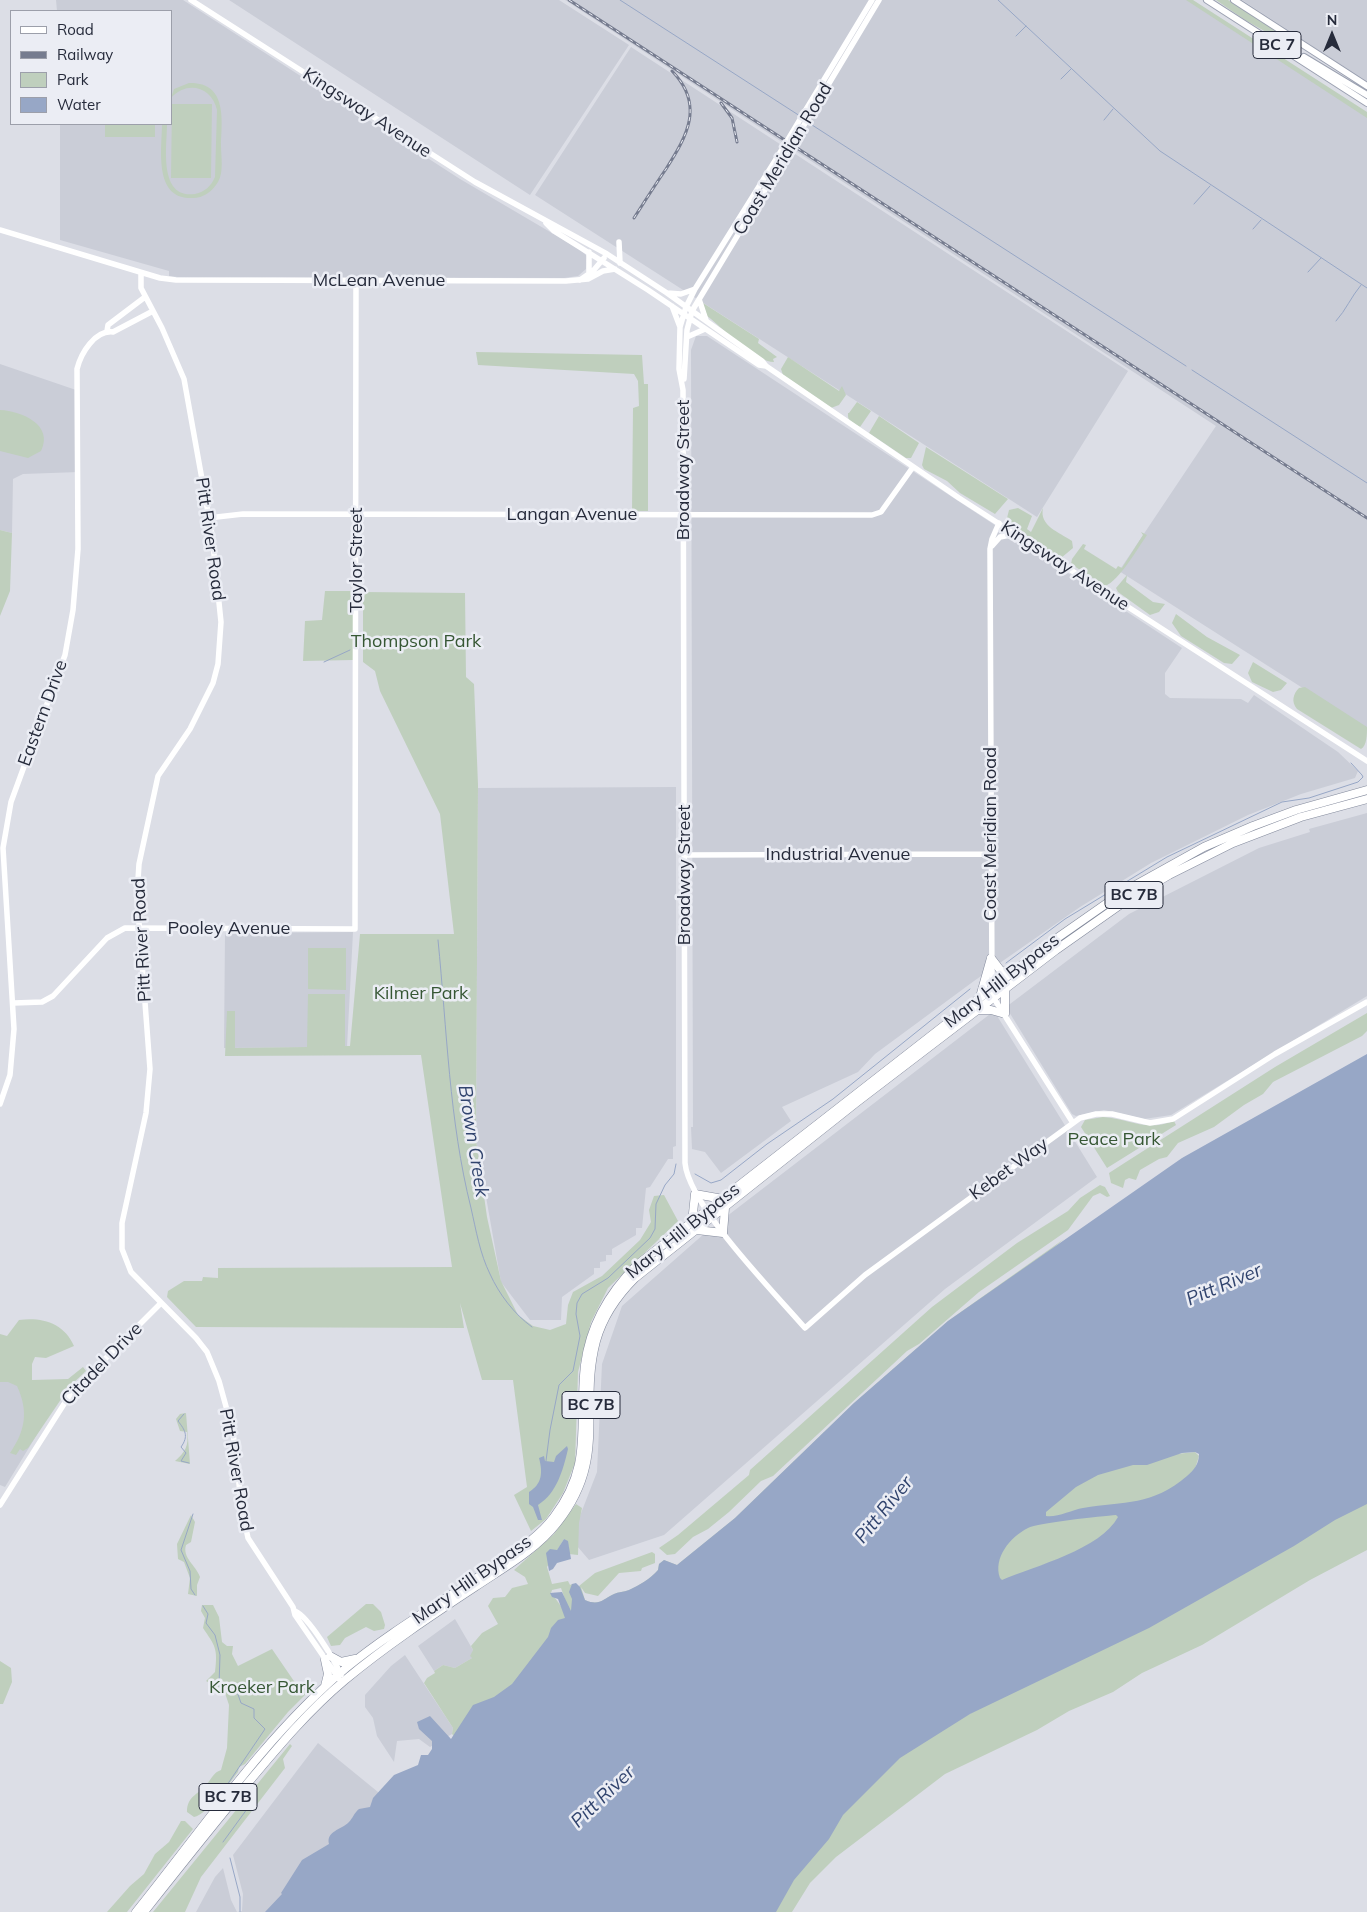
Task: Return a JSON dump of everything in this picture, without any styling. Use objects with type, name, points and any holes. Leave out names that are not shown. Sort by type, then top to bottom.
[{"type":"highway","name":"Mary Hill Bypass","points":[[144,1912],[288,1736],[357,1659],[516,1551],[552,1520],[569,1492],[580,1464],[584,1431],[585,1366],[590,1338],[599,1316],[612,1293],[630,1272],[980,997],[1091,914],[1165,868],[1259,824],[1321,802],[1367,790]]},
{"type":"highway","name":"Mary Hill Bypass","points":[[136,1912],[261,1754],[325,1686],[376,1656],[519,1557],[556,1524],[575,1495],[586,1466],[591,1432],[591,1368],[596,1340],[616,1298],[635,1278],[698,1230],[857,1102],[1092,923],[1169,875],[1256,834],[1301,818],[1367,799]]},
{"type":"highway","points":[[991,958],[1001,971],[1014,972]]},
{"type":"highway","points":[[980,997],[991,958]]},
{"type":"highway","points":[[977,1010],[991,1010],[1005,1014],[1005,988]]},
{"type":"highway","points":[[692,1223],[695,1194],[723,1199]]},
{"type":"highway","points":[[698,1230],[723,1233],[725,1208]]},
{"type":"highway","points":[[325,1686],[328,1674],[328,1658],[341,1662],[357,1659]]},
{"type":"main road","name":"Kingsway Avenue","points":[[191,0],[405,138],[544,222],[554,231],[672,306],[759,365],[766,366]]},
{"type":"main road","name":"Coast Meridian Road","points":[[690,318],[699,299],[872,0]]},
{"type":"main road","name":"Coast Meridian Road","points":[[686,307],[695,289],[879,0]]},
{"type":"main road","name":"BC 7","points":[[1207,0],[1367,103]]},
{"type":"main road","name":"BC 7","points":[[1234,0],[1367,86]]},
{"type":"main road","points":[[1277,45],[1302,56],[1367,95]]},
{"type":"main road","name":"Kingsway Avenue","points":[[544,222],[558,226],[607,254],[667,293],[762,361],[766,366],[913,467],[1367,760]]},
{"type":"main road","points":[[0,230],[141,272]]},
{"type":"main road","points":[[619,242],[620,263]]},
{"type":"main road","points":[[589,252],[589,274]]},
{"type":"main road","points":[[579,280],[589,274],[607,254]]},
{"type":"main road","points":[[579,280],[588,280],[603,271],[615,269]]},
{"type":"main road","name":"McLean Avenue","points":[[141,272],[176,280],[356,282],[579,280]]},
{"type":"main road","name":"Pitt River Road","points":[[141,272],[139,283],[184,379],[208,518],[221,622],[218,664],[203,706],[158,776],[139,864],[137,893],[150,1069],[146,1113],[122,1223],[124,1259],[131,1272],[200,1342],[213,1366],[232,1432],[242,1510],[248,1538],[309,1635],[328,1658]]},
{"type":"main road","name":"Taylor Street","points":[[355,929],[356,282]]},
{"type":"main road","points":[[667,293],[681,294],[695,289]]},
{"type":"main road","name":"Eastern Drive","points":[[0,1104],[10,1075],[13,1055],[14,1004],[4,885],[4,833],[11,802],[65,655],[69,633],[78,549],[79,472],[76,373],[84,351],[107,331],[108,325],[145,297]]},
{"type":"main road","points":[[699,299],[706,322]]},
{"type":"main road","points":[[672,306],[680,327]]},
{"type":"main road","name":"Broadway Street","points":[[686,307],[680,327],[680,369],[683,381],[684,515],[686,1175],[695,1194],[723,1233],[805,1328]]},
{"type":"main road","name":"Eastern Drive","points":[[107,331],[114,332],[153,311]]},
{"type":"main road","name":"Broadway Street","points":[[683,381],[686,370],[687,337],[690,318]]},
{"type":"main road","points":[[687,337],[705,329]]},
{"type":"main road","name":"Langan Avenue","points":[[208,518],[243,514],[872,515],[881,512],[913,467]]},
{"type":"main road","name":"Coast Meridian Road","points":[[999,523],[990,548],[992,988],[994,997],[1073,1123]]},
{"type":"main road","points":[[990,548],[998,539],[1015,534]]},
{"type":"main road","name":"Industrial Avenue","points":[[685,855],[991,854]]},
{"type":"main road","name":"Pooley Avenue","points":[[14,1004],[33,1004],[48,1000],[108,937],[125,928],[355,929]]},
{"type":"main road","name":"Kebet Way","points":[[805,1328],[865,1275],[1073,1123],[1087,1116],[1103,1114],[1150,1123],[1173,1119],[1275,1054],[1367,1002]]},
{"type":"main road","name":"Citadel Drive","points":[[0,1505],[71,1393],[161,1303]]},
{"type":"main road","name":"Pitt River Road","points":[[295,1611],[300,1613],[316,1635],[340,1677]]},
{"type":"main road","points":[[309,1635],[316,1635]]},
{"type":"shaded area","points":[[56,0],[183,0],[460,179],[579,249],[587,256],[586,269],[578,276],[564,278],[178,277],[169,276],[169,271],[60,240],[60,125],[172,125],[172,10],[57,10]]},
{"type":"shaded area","points":[[229,0],[559,0],[629,45],[530,195]]},
{"type":"shaded area","points":[[565,0],[1188,0],[1367,116],[1367,729],[1119,571],[1216,426]]},
{"type":"shaded area","points":[[1242,0],[1367,0],[1367,81],[1337,62]]},
{"type":"shaded area","points":[[631,47],[1128,371],[1037,517],[535,195]]},
{"type":"shaded area","points":[[696,336],[707,336],[1182,648],[1165,673],[1165,694],[1170,698],[1241,699],[1248,703],[1254,695],[1338,752],[1358,771],[1355,778],[1301,794],[1248,815],[1151,863],[1080,907],[974,981],[875,1054],[858,1072],[782,1107],[791,1121],[721,1173],[705,1152],[692,1149],[691,1127],[693,1127],[691,350]]},
{"type":"shaded area","points":[[0,364],[76,390],[79,472],[23,474],[13,479],[12,533],[0,530]]},
{"type":"shaded area","points":[[676,787],[676,1146],[673,1147],[673,1159],[668,1159],[650,1187],[646,1188],[642,1228],[636,1228],[636,1235],[612,1249],[612,1255],[606,1255],[606,1261],[600,1262],[600,1268],[594,1268],[594,1274],[562,1297],[561,1320],[530,1320],[501,1282],[476,1140],[478,788]]},
{"type":"shaded area","points":[[1367,813],[1367,996],[1171,1115],[1144,1119],[1104,1110],[1076,1116],[1072,1114],[1006,1007],[1129,914],[1259,848],[1310,832],[1309,829]]},
{"type":"shaded area","points":[[353,932],[347,1047],[224,1048],[225,933]]},
{"type":"shaded area","points":[[994,1011],[1097,1177],[945,1289],[664,1535],[589,1560],[571,1539],[597,1472],[602,1364],[622,1306],[705,1233]]},
{"type":"shaded area","points":[[0,1382],[69,1382],[5,1487],[0,1485]]},
{"type":"shaded area","points":[[455,1619],[473,1650],[472,1658],[455,1668],[443,1665],[434,1671],[418,1646]]},
{"type":"shaded area","points":[[405,1655],[453,1728],[452,1734],[430,1747],[419,1739],[397,1741],[394,1762],[377,1736],[373,1718],[365,1707],[365,1695],[391,1666]]},
{"type":"shaded area","points":[[318,1743],[411,1819],[309,1912],[237,1912],[242,1911],[243,1894],[233,1855]]},
{"type":"shaded area","points":[[223,1868],[231,1900],[237,1912],[196,1912],[215,1877]]},
{"type":"green space","points":[[1186,0],[1193,0],[1367,112],[1367,118]]},
{"type":"green space","points":[[1216,0],[1228,0],[1276,31],[1273,36]]},
{"type":"green space","points":[[189,83],[201,84],[216,95],[220,104],[222,169],[216,186],[204,196],[193,198],[180,196],[171,191],[162,171],[162,125],[167,125],[166,157],[170,180],[175,188],[183,193],[199,193],[212,183],[215,177],[217,110],[210,96],[204,91],[191,88],[184,89],[172,97],[174,89]]},
{"type":"green space","points":[[172,104],[212,104],[211,178],[171,178]]},
{"type":"green space","points":[[105,125],[155,125],[155,137],[105,137]]},
{"type":"green space","points":[[703,303],[759,339],[758,343],[777,357],[773,359],[774,362],[767,361],[750,352],[733,338],[707,316]]},
{"type":"green space","points":[[476,352],[642,355],[644,384],[648,384],[648,511],[632,511],[633,408],[639,406],[638,381],[634,374],[478,365]]},
{"type":"green space","points":[[788,357],[839,391],[842,386],[846,395],[839,405],[831,408],[783,375],[781,369]]},
{"type":"green space","points":[[857,402],[871,411],[860,427],[848,418],[848,413]]},
{"type":"green space","points":[[0,410],[18,413],[34,421],[40,427],[44,442],[41,451],[28,458],[0,451]]},
{"type":"green space","points":[[879,416],[919,443],[911,458],[906,458],[869,433]]},
{"type":"green space","points":[[926,447],[1008,499],[995,514],[960,493],[947,481],[924,469],[922,465]]},
{"type":"green space","points":[[1018,508],[1032,516],[1027,529],[1031,532],[1043,508],[1044,519],[1047,524],[1072,541],[1073,548],[1061,558],[1006,522],[1009,510]]},
{"type":"green space","points":[[0,530],[12,533],[10,591],[0,616]]},
{"type":"green space","points":[[1141,532],[1147,535],[1122,571],[1105,586],[1071,564],[1072,559],[1083,544],[1086,545],[1084,549],[1116,569],[1118,566],[1122,568],[1143,535]]},
{"type":"green space","points":[[1127,575],[1126,582],[1153,602],[1165,604],[1159,612],[1150,615],[1118,592],[1116,588]]},
{"type":"green space","points":[[325,591],[353,591],[353,660],[303,661],[305,621],[322,620]]},
{"type":"green space","points":[[363,592],[465,593],[466,677],[474,684],[478,785],[476,1140],[487,1217],[501,1281],[518,1315],[533,1326],[550,1330],[566,1324],[568,1305],[573,1292],[602,1276],[640,1240],[651,1222],[649,1210],[654,1196],[664,1195],[678,1221],[608,1288],[591,1322],[578,1372],[575,1463],[563,1493],[546,1519],[531,1531],[514,1495],[527,1487],[513,1380],[482,1380],[460,1303],[464,1328],[196,1327],[167,1297],[168,1291],[184,1281],[202,1281],[203,1277],[218,1278],[218,1268],[452,1267],[421,1055],[225,1056],[227,1011],[235,1011],[235,1048],[307,1047],[308,994],[345,994],[345,1046],[350,1046],[360,934],[454,934],[440,814],[380,691],[375,671],[363,662]]},
{"type":"green space","points":[[1176,614],[1207,637],[1240,655],[1232,664],[1224,663],[1181,636],[1172,623]]},
{"type":"green space","points":[[1253,662],[1287,683],[1281,690],[1273,692],[1252,682],[1248,673]]},
{"type":"green space","points":[[1305,687],[1367,727],[1366,740],[1361,749],[1297,709],[1293,701],[1294,695],[1299,688]]},
{"type":"green space","points":[[308,948],[346,948],[346,990],[308,989]]},
{"type":"green space","points":[[1367,1013],[1367,1031],[1362,1036],[1273,1082],[1263,1094],[1214,1127],[1178,1143],[1167,1157],[1159,1159],[1140,1170],[1136,1180],[1129,1178],[1125,1180],[1123,1188],[1111,1183],[1109,1173],[1275,1067]]},
{"type":"green space","name":"Peace Park","points":[[1103,1117],[1146,1125],[1174,1121],[1176,1125],[1107,1168],[1081,1127],[1085,1120]]},
{"type":"green space","points":[[1100,1185],[1105,1187],[1110,1196],[1107,1197],[1100,1193],[1093,1196],[1068,1230],[979,1292],[919,1344],[907,1351],[773,1476],[761,1481],[729,1512],[708,1529],[693,1537],[675,1554],[667,1555],[659,1548],[678,1535],[749,1475],[750,1470],[932,1307],[1017,1243],[1068,1211],[1080,1198]]},
{"type":"green space","points":[[1064,1239],[709,1549],[589,1619],[579,1586],[595,1573],[652,1552],[655,1554],[655,1563],[642,1568],[641,1571],[619,1573],[598,1596],[585,1593],[581,1587],[585,1600],[600,1602],[614,1594],[641,1584],[658,1570],[659,1564],[664,1560],[677,1565],[735,1518],[854,1403],[948,1321]]},
{"type":"green space","points":[[28,1319],[51,1323],[70,1338],[74,1346],[46,1358],[35,1357],[32,1364],[32,1380],[68,1379],[83,1367],[86,1371],[70,1386],[28,1448],[23,1451],[20,1449],[16,1455],[10,1453],[22,1429],[24,1421],[23,1404],[17,1386],[8,1382],[0,1382],[0,1334],[7,1336],[19,1320]]},
{"type":"green space","points":[[186,1413],[190,1464],[175,1461],[184,1452],[187,1445],[187,1432],[180,1431],[176,1419],[180,1414]]},
{"type":"green space","points":[[1195,1452],[1199,1456],[1195,1469],[1179,1487],[1096,1545],[991,1585],[963,1573],[1066,1481],[1139,1458]]},
{"type":"green space","points":[[1367,1499],[1367,1550],[1310,1580],[1202,1645],[1142,1673],[1113,1692],[1069,1711],[1037,1730],[945,1774],[836,1857],[810,1883],[792,1912],[756,1912],[860,1773]]},
{"type":"green space","points":[[576,1504],[582,1508],[579,1523],[578,1555],[569,1554],[569,1547],[564,1539],[547,1567],[552,1584],[568,1581],[570,1585],[572,1584],[574,1598],[571,1617],[561,1588],[552,1590],[551,1593],[581,1630],[454,1736],[452,1734],[453,1728],[424,1683],[427,1678],[435,1673],[434,1671],[443,1665],[455,1668],[472,1658],[470,1656],[473,1650],[471,1646],[482,1633],[498,1624],[488,1606],[493,1598],[505,1597],[512,1588],[528,1584],[525,1577],[514,1570],[554,1534]]},
{"type":"green space","points":[[191,1515],[195,1522],[191,1542],[186,1545],[185,1550],[200,1577],[197,1585],[197,1596],[188,1594],[190,1578],[184,1562],[178,1559],[177,1544]]},
{"type":"green space","points":[[366,1604],[373,1604],[381,1612],[385,1625],[384,1629],[374,1631],[366,1627],[345,1638],[340,1645],[331,1646],[327,1637]]},
{"type":"green space","name":"Kroeker Park","points":[[202,1605],[213,1605],[219,1617],[222,1642],[227,1646],[233,1646],[232,1654],[238,1666],[272,1649],[298,1687],[309,1689],[245,1764],[239,1767],[238,1772],[218,1798],[200,1815],[194,1817],[187,1812],[191,1798],[204,1787],[214,1774],[221,1770],[227,1748],[229,1705],[224,1690],[206,1681],[215,1672],[216,1652],[203,1628],[205,1618],[201,1611]]},
{"type":"green space","points":[[0,1661],[11,1668],[12,1682],[3,1704],[0,1704]]},
{"type":"green space","points":[[290,1744],[292,1746],[283,1759],[285,1768],[201,1877],[185,1912],[153,1912]]},
{"type":"green space","points":[[181,1821],[185,1821],[193,1829],[127,1912],[107,1912],[130,1886],[144,1874],[155,1854],[169,1842]]},
{"type":"water","name":"Pitt River","points":[[1367,1054],[1367,1504],[1335,1520],[1294,1546],[1149,1628],[970,1714],[900,1758],[843,1815],[829,1839],[794,1880],[776,1912],[265,1912],[282,1894],[302,1860],[329,1844],[332,1833],[346,1825],[359,1809],[370,1807],[373,1798],[394,1775],[418,1765],[421,1755],[428,1755],[432,1749],[432,1741],[419,1729],[417,1722],[430,1716],[451,1739],[473,1705],[494,1697],[512,1684],[548,1637],[551,1628],[558,1620],[565,1618],[558,1599],[552,1597],[550,1593],[562,1592],[571,1611],[572,1599],[569,1592],[572,1584],[576,1583],[580,1587],[585,1600],[597,1602],[645,1582],[658,1570],[659,1564],[664,1560],[677,1565],[735,1518],[854,1403],[948,1321],[1182,1158]],"holes":[[[1195,1452],[1199,1454],[1199,1458],[1194,1469],[1174,1486],[1162,1493],[1138,1501],[1083,1508],[1059,1515],[1046,1516],[1046,1512],[1076,1487],[1098,1475],[1133,1465],[1147,1465],[1182,1453]],[[1116,1515],[1118,1517],[1109,1528],[1083,1547],[1002,1580],[1000,1578],[998,1570],[1001,1556],[1009,1543],[1028,1528],[1056,1522]]]},
{"type":"water","points":[[567,1446],[566,1457],[555,1488],[538,1505],[542,1520],[538,1520],[533,1507],[529,1504],[529,1492],[539,1482],[541,1469],[539,1458],[544,1456],[545,1461],[554,1462],[556,1456]]},
{"type":"water","points":[[564,1539],[568,1541],[571,1559],[557,1563],[549,1571],[546,1553],[550,1549],[557,1550]]},
{"type":"waterway","points":[[620,0],[800,116]]},
{"type":"waterway","points":[[998,0],[1160,151],[1367,288]]},
{"type":"waterway","points":[[1016,36],[1026,26]]},
{"type":"waterway","points":[[1061,79],[1071,69]]},
{"type":"waterway","points":[[1104,120],[1113,109]]},
{"type":"waterway","points":[[809,123],[1186,366]]},
{"type":"waterway","points":[[1194,204],[1210,186]]},
{"type":"waterway","points":[[1253,229],[1261,220]]},
{"type":"waterway","points":[[1308,272],[1321,258]]},
{"type":"waterway","points":[[1336,321],[1361,285]]},
{"type":"waterway","points":[[1192,370],[1367,483]]},
{"type":"waterway","points":[[324,662],[350,650]]},
{"type":"waterway","points":[[1006,963],[1065,919],[1167,857],[1282,802],[1309,798],[1358,782],[1363,777],[1351,763]]},
{"type":"waterway","name":"Brown Creek","points":[[438,940],[453,1108],[464,1175],[479,1242],[487,1266],[498,1289],[513,1310],[532,1327]]},
{"type":"waterway","points":[[695,1174],[711,1183],[721,1180],[767,1144],[833,1099],[970,989]]},
{"type":"waterway","points":[[546,1461],[559,1385],[573,1371],[580,1336],[576,1314],[577,1303],[582,1294],[608,1278],[650,1238],[655,1229],[656,1204],[665,1185],[674,1174],[676,1164]]},
{"type":"waterway","points":[[184,1414],[178,1421],[184,1430],[185,1436],[181,1447],[186,1453],[181,1461],[189,1463]]},
{"type":"waterway","points":[[193,1514],[181,1550],[190,1571],[191,1589],[195,1595]]},
{"type":"waterway","points":[[203,1606],[208,1614],[206,1623],[215,1635],[220,1655],[219,1686],[222,1688],[235,1686],[241,1703],[254,1709],[254,1718],[265,1729],[227,1785]]},
{"type":"waterway","points":[[223,1842],[250,1805]]},
{"type":"waterway","points":[[230,1858],[240,1897],[240,1912]]},
{"type":"railway","points":[[569,0],[1367,518]]},
{"type":"railway","points":[[634,218],[674,157],[686,132],[690,108],[688,96],[672,71]]},
{"type":"railway","points":[[721,103],[732,118],[737,142]]},
{"type":"park label","name":"Thompson Park","points":[[416,642]]},
{"type":"park label","name":"Kilmer Park","points":[[421,994]]}]
